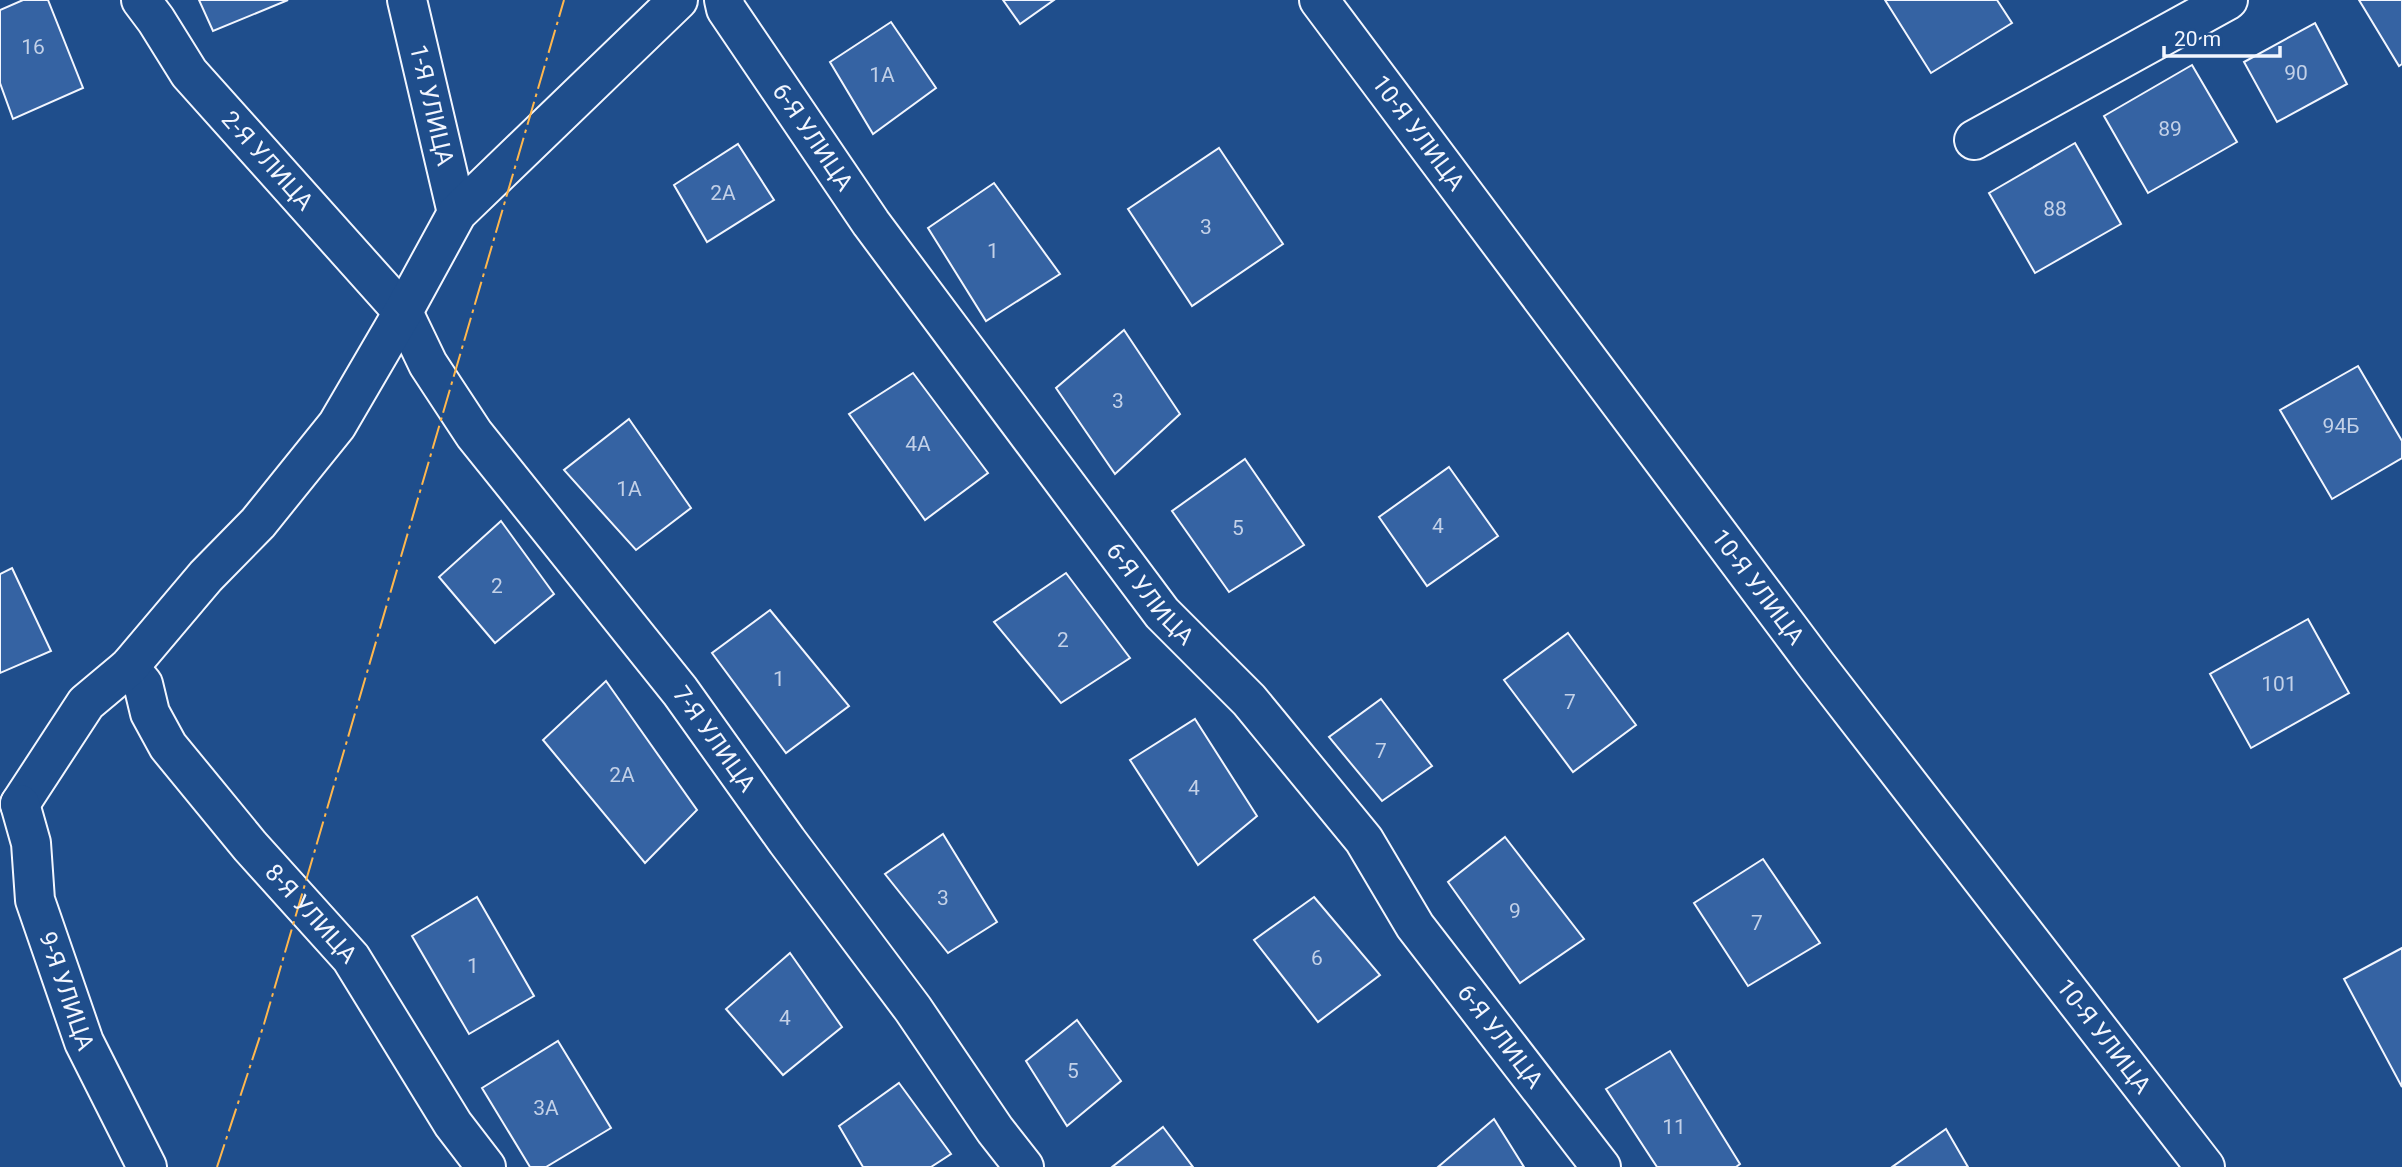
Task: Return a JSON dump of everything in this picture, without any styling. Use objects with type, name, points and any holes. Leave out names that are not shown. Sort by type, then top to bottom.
[{"type":"street","name":"2-Я УЛИЦА","points":[[141,0],[189,73],[403,312]]},
{"type":"street","name":"1-Я УЛИЦА","points":[[407,0],[457,213]]},
{"type":"street","points":[[10,801],[86,703],[129,667],[206,576],[258,523],[337,425],[457,213],[678,0]]},
{"type":"street","name":"6-Я УЛИЦА","points":[[724,0],[726,9],[872,223],[1162,613],[1249,701],[1364,840],[1415,926],[1601,1167]]},
{"type":"street","name":"10-Я УЛИЦА","points":[[1319,0],[1817,666],[2204,1167]]},
{"type":"street","points":[[1974,140],[2228,0]]},
{"type":"street","name":"7-Я УЛИЦА","points":[[403,312],[428,364],[474,434],[680,691],[787,841],[913,1009],[995,1130],[1024,1167]]},
{"type":"street","name":"8-Я УЛИЦА","points":[[129,667],[143,684],[150,713],[168,746],[250,846],[351,958],[453,1124],[486,1167]]},
{"type":"street","name":"9-Я УЛИЦА","points":[[10,801],[31,843],[36,900],[80,1029],[147,1167]]},
{"type":"building","points":[[23,0],[48,0],[83,88],[13,119],[0,83],[0,10]]},
{"type":"building","points":[[199,0],[288,0],[213,31]]},
{"type":"building","points":[[1003,0],[1054,0],[1020,24]]},
{"type":"building","points":[[1885,0],[1997,0],[2012,23],[1931,73]]},
{"type":"building","points":[[2359,0],[2402,0],[2402,64],[2399,66]]},
{"type":"building","points":[[891,22],[936,88],[873,134],[830,62]]},
{"type":"building","points":[[2315,23],[2347,84],[2277,122],[2244,62]]},
{"type":"building","points":[[2192,65],[2237,142],[2148,193],[2104,116]]},
{"type":"building","points":[[2075,143],[2121,224],[2035,273],[1989,193]]},
{"type":"building","points":[[738,144],[774,200],[707,242],[674,185]]},
{"type":"building","points":[[1219,148],[1283,244],[1192,306],[1128,209]]},
{"type":"building","points":[[994,183],[1060,274],[986,321],[928,228]]},
{"type":"building","points":[[1124,330],[1180,414],[1115,474],[1056,388]]},
{"type":"building","points":[[2358,366],[2402,441],[2402,458],[2332,499],[2280,410]]},
{"type":"building","points":[[913,373],[988,473],[925,520],[849,414]]},
{"type":"building","points":[[629,419],[691,508],[636,550],[564,470]]},
{"type":"building","points":[[1245,459],[1304,545],[1229,592],[1172,511]]},
{"type":"building","points":[[1449,467],[1498,536],[1427,586],[1379,517]]},
{"type":"building","points":[[501,521],[554,594],[495,643],[439,577]]},
{"type":"building","points":[[12,568],[51,651],[0,673],[0,574]]},
{"type":"building","points":[[1066,573],[1130,658],[1061,703],[994,622]]},
{"type":"building","points":[[770,610],[849,706],[786,753],[712,653]]},
{"type":"building","points":[[2308,619],[2349,693],[2251,748],[2210,674]]},
{"type":"building","points":[[1568,633],[1636,725],[1573,772],[1504,680]]},
{"type":"building","points":[[606,681],[697,810],[645,863],[543,740]]},
{"type":"building","points":[[1381,699],[1432,766],[1382,801],[1329,737]]},
{"type":"building","points":[[1195,719],[1257,816],[1198,865],[1130,760]]},
{"type":"building","points":[[943,834],[997,922],[948,953],[885,874]]},
{"type":"building","points":[[1505,837],[1584,939],[1520,983],[1448,882]]},
{"type":"building","points":[[1763,859],[1820,943],[1748,986],[1694,903]]},
{"type":"building","points":[[477,897],[534,996],[469,1034],[412,936]]},
{"type":"building","points":[[1314,897],[1380,975],[1318,1022],[1254,940]]},
{"type":"building","points":[[2402,948],[2402,1087],[2344,979]]},
{"type":"building","points":[[790,953],[842,1027],[783,1075],[726,1009]]},
{"type":"building","points":[[1077,1020],[1121,1081],[1067,1126],[1026,1061]]},
{"type":"building","points":[[558,1041],[611,1128],[546,1167],[530,1167],[482,1088]]},
{"type":"building","points":[[1670,1051],[1740,1164],[1736,1167],[1657,1167],[1606,1089]]},
{"type":"building","points":[[899,1083],[951,1154],[931,1167],[863,1167],[839,1126]]},
{"type":"building","points":[[1494,1119],[1524,1167],[1438,1167]]},
{"type":"building","points":[[1163,1127],[1193,1167],[1112,1167]]},
{"type":"building","points":[[1946,1129],[1968,1167],[1892,1167]]},
{"type":"power","points":[[217,1167],[264,1024],[564,0]]}]
